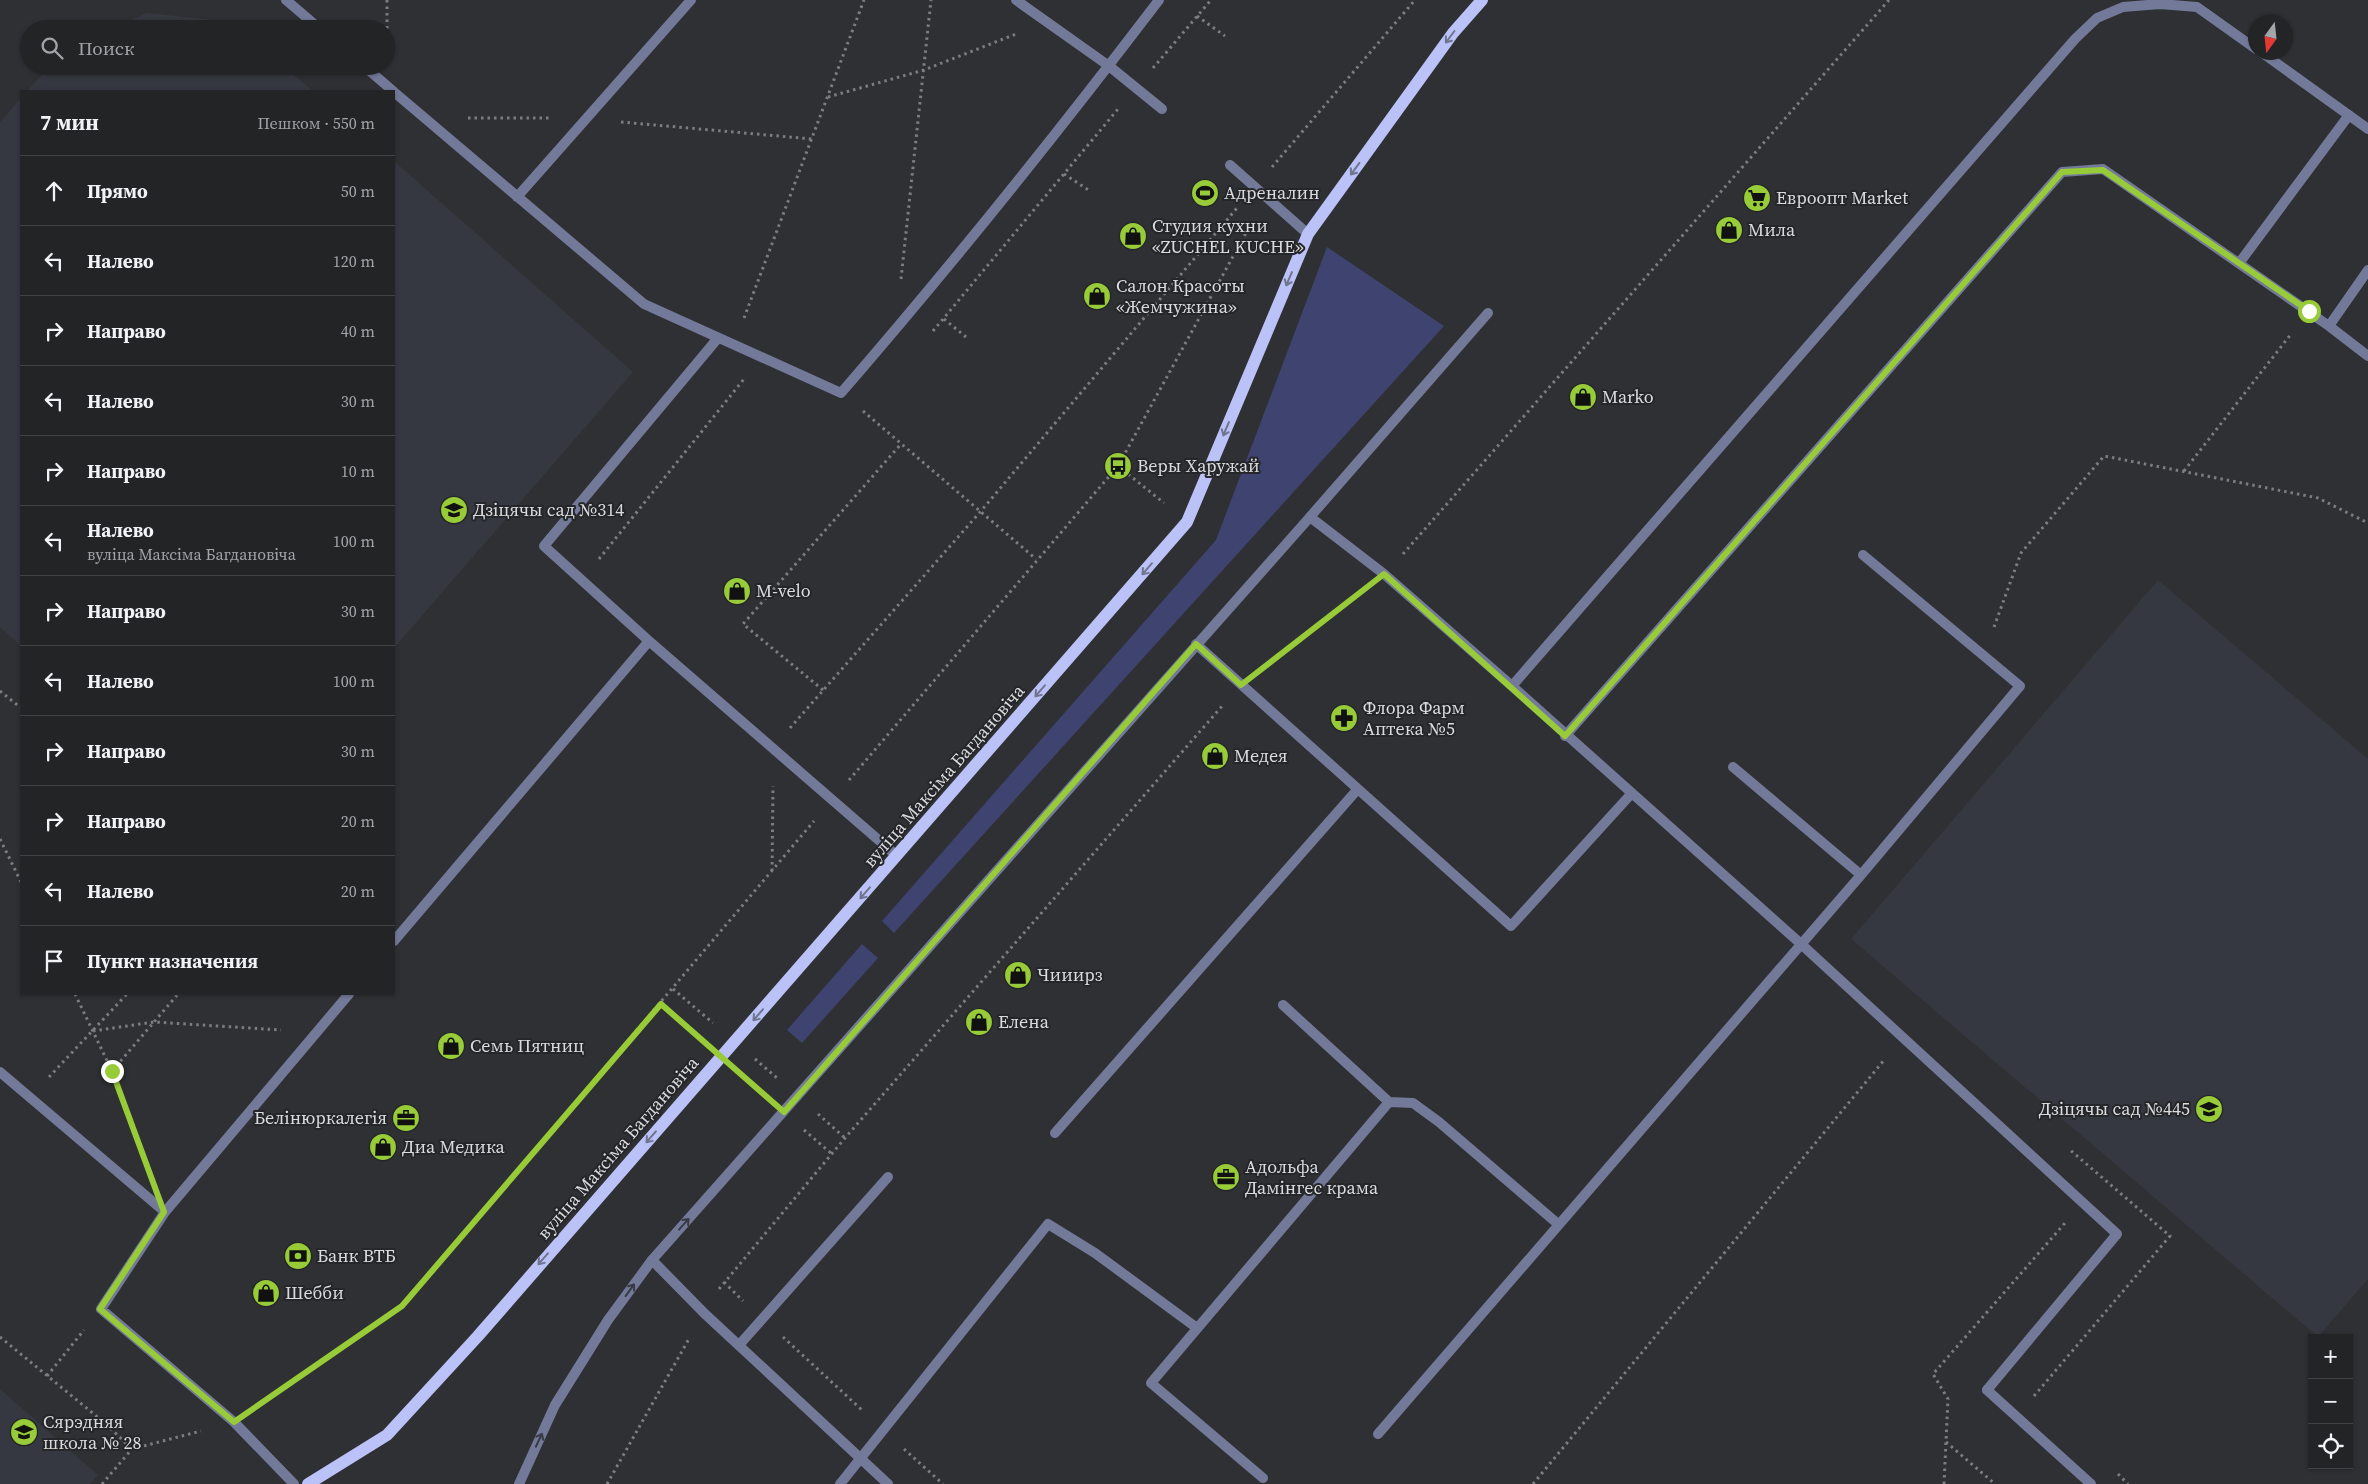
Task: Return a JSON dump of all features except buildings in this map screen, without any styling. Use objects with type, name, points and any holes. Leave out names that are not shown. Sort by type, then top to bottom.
[{"type":"main road","name":"вуліца Максіма Багдановіча","points":[[308,1484],[387,1435],[478,1336],[1187,522],[1308,234],[1453,33],[1482,0]]},
{"type":"street","points":[[287,0],[310,20]]},
{"type":"street","points":[[517,197],[691,0]]},
{"type":"street","points":[[1016,0],[1109,66],[1162,108]]},
{"type":"street","points":[[395,93],[644,304],[841,393],[902,323],[1109,66],[1159,0]]},
{"type":"street","points":[[1512,686],[2075,39],[2097,18],[2123,7],[2160,4],[2197,7],[2248,43]]},
{"type":"street","points":[[2272,60],[2368,129]]},
{"type":"street","points":[[374,75],[391,90]]},
{"type":"street","points":[[2240,262],[2349,115]]},
{"type":"street","points":[[1230,165],[1308,234]]},
{"type":"street","points":[[1565,736],[2062,172],[2103,170],[2240,262],[2368,356]]},
{"type":"street","points":[[2329,326],[2368,270]]},
{"type":"street","points":[[519,1484],[556,1405],[608,1320],[652,1260],[1310,517],[1488,313]]},
{"type":"street","points":[[718,338],[544,546],[649,641],[897,856]]},
{"type":"street","points":[[1310,517],[1384,574],[1512,686],[1565,736],[1632,793],[1801,944],[2117,1234],[1987,1390],[2091,1484]]},
{"type":"street","points":[[1378,1434],[1861,875],[2020,686],[1863,555]]},
{"type":"street","points":[[395,940],[649,641]]},
{"type":"street","points":[[1196,644],[1511,926],[1632,793]]},
{"type":"street","points":[[1733,767],[1861,875]]},
{"type":"street","points":[[1055,1133],[1357,790]]},
{"type":"street","points":[[294,1484],[234,1422],[100,1309],[164,1212],[348,995]]},
{"type":"street","points":[[1283,1005],[1389,1102],[1413,1103],[1433,1117],[1558,1224]]},
{"type":"street","points":[[0,1072],[164,1212]]},
{"type":"street","points":[[1263,1478],[1151,1383],[1389,1102]]},
{"type":"street","points":[[740,1344],[888,1178]]},
{"type":"street","points":[[840,1484],[1048,1224],[1095,1253],[1197,1328]]},
{"type":"street","points":[[652,1260],[704,1313],[740,1344],[888,1484]]},
{"type":"path","points":[[387,0],[388,20]]},
{"type":"path","points":[[734,345],[864,0]]},
{"type":"path","points":[[901,282],[931,0]]},
{"type":"path","points":[[931,334],[1064,173],[1211,0]]},
{"type":"path","points":[[772,872],[773,748],[980,512],[1415,0]]},
{"type":"path","points":[[607,1484],[704,1313],[724,1282],[832,1154],[1241,685],[1384,574],[1889,0]]},
{"type":"path","points":[[1197,16],[1224,36]]},
{"type":"path","points":[[828,97],[924,70],[1047,22]]},
{"type":"path","points":[[390,75],[391,90]]},
{"type":"path","points":[[1064,173],[1090,191]]},
{"type":"path","points":[[102,1484],[132,1449],[234,1422],[402,1306],[661,1004],[1036,559],[1118,466],[1266,196]]},
{"type":"path","points":[[2184,471],[2309,311]]},
{"type":"path","points":[[944,319],[966,337]]},
{"type":"path","points":[[596,562],[743,379],[770,362]]},
{"type":"path","points":[[841,393],[1036,559]]},
{"type":"path","points":[[862,411],[868,404]]},
{"type":"path","points":[[823,690],[743,624],[901,444]]},
{"type":"path","points":[[1984,656],[2020,553],[2104,456],[2318,498],[2368,522]]},
{"type":"path","points":[[1118,466],[1187,522]]},
{"type":"path","points":[[0,690],[20,707]]},
{"type":"path","points":[[0,838],[20,880]]},
{"type":"path","points":[[75,995],[112,1071],[145,1159]]},
{"type":"path","points":[[30,1097],[126,995]]},
{"type":"path","points":[[112,1071],[177,995]]},
{"type":"path","points":[[661,1004],[832,1154]]},
{"type":"path","points":[[93,1031],[154,1022],[316,1032]]},
{"type":"path","points":[[1533,1484],[1887,1057],[1880,1051]]},
{"type":"path","points":[[798,1096],[846,1138]]},
{"type":"path","points":[[2040,1404],[2033,1398],[2170,1236],[2064,1144]]},
{"type":"path","points":[[1944,1484],[1948,1399],[1933,1374],[2070,1218]]},
{"type":"path","points":[[724,1282],[943,1484]]},
{"type":"path","points":[[47,1376],[100,1309]]},
{"type":"path","points":[[0,1337],[106,1424],[132,1449]]},
{"type":"path","points":[[1946,1442],[1995,1484]]},
{"type":"path","points":[[2114,1471],[2128,1484]]},
{"type":"shaded area","points":[[147,13],[212,20],[131,20]]},
{"type":"shaded area","points":[[42,75],[294,75],[312,90],[28,90]]},
{"type":"shaded area","points":[[20,99],[20,645],[0,627],[0,122]]},
{"type":"shaded area","name":"Дзіцячы сад №314","points":[[395,162],[633,372],[395,647]]},
{"type":"shaded area","points":[[1327,247],[1444,326],[894,933],[882,921],[1216,540]]},
{"type":"shaded area","name":"Дзіцячы сад №445","points":[[2158,580],[2368,759],[2368,1279],[2321,1334],[2314,1334],[1851,939]]},
{"type":"shaded area","points":[[862,944],[878,958],[802,1043],[787,1030]]},
{"type":"shaded area","name":"Сярэдняя школа № 28","points":[[0,1389],[98,1475],[90,1484],[0,1484]]},
{"type":"place","name":"Адреналин","points":[[1205,193]]},
{"type":"place","name":"Евроопт Market","points":[[1757,198]]},
{"type":"place","name":"Мила","points":[[1729,230]]},
{"type":"place","name":"Студия кухни «ZUCHEL KUCHE»","points":[[1133,236]]},
{"type":"place","name":"Салон Красоты «Жемчужина»","points":[[1097,296]]},
{"type":"place","name":"Marko","points":[[1583,397]]},
{"type":"place","name":"Веры Харужай","points":[[1118,466]]},
{"type":"place","name":"Дзіцячы сад №314","points":[[454,510]]},
{"type":"place","name":"M-velo","points":[[737,591]]},
{"type":"place","name":"Флора Фарм Аптека №5","points":[[1344,718]]},
{"type":"place","name":"Медея","points":[[1215,756]]},
{"type":"place","name":"Чииирз","points":[[1018,975]]},
{"type":"place","name":"Елена","points":[[979,1022]]},
{"type":"place","name":"Семь Пятниц","points":[[451,1046]]},
{"type":"place","name":"Дзіцячы сад №445","points":[[2209,1109]]},
{"type":"place","name":"Белінюркалегія","points":[[406,1118]]},
{"type":"place","name":"Диа Медика","points":[[383,1147]]},
{"type":"place","name":"Адольфа Дамінгес крама","points":[[1226,1177]]},
{"type":"place","name":"Банк ВТБ","points":[[298,1256]]},
{"type":"place","name":"Шебби","points":[[266,1293]]},
{"type":"place","name":"Сярэдняя школа № 28","points":[[24,1432]]},
{"type":"route","points":[[112,1071],[164,1212],[100,1309],[234,1422],[402,1306],[661,1004],[784,1112],[1196,644],[1241,685],[1384,574],[1512,686],[1565,736],[2062,172],[2103,170],[2309,311]]}]
